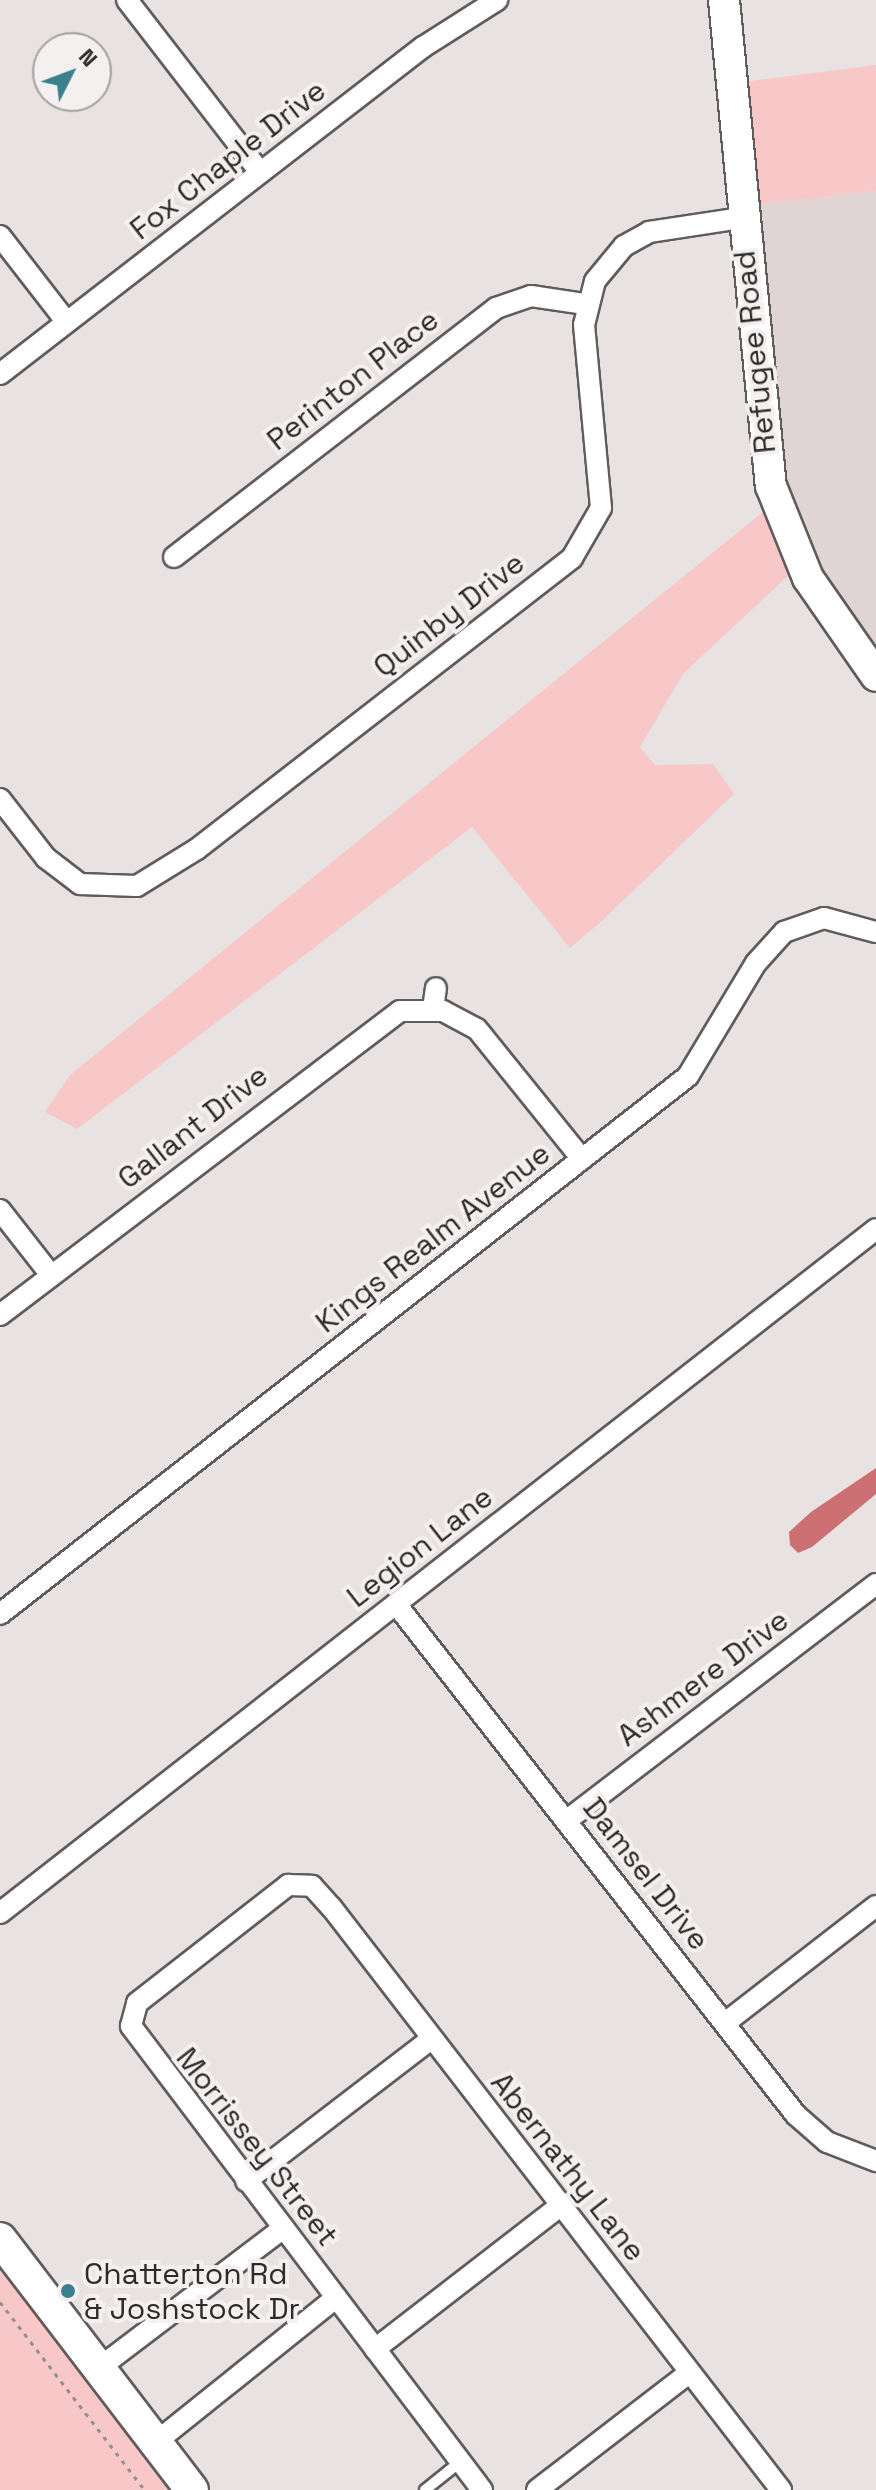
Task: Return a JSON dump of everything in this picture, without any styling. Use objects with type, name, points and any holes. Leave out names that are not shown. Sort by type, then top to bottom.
[{"type":"main road","points":[[0,2239],[192,2490]]},
{"type":"street","points":[[127,0],[260,172]]},
{"type":"street","name":"Refugee Road","points":[[724,0],[766,462],[778,513],[808,578],[876,676]]},
{"type":"street","name":"Fox Chaple Drive","points":[[0,374],[260,172],[493,1]]},
{"type":"street","points":[[585,304],[605,267],[636,238],[666,226],[742,218]]},
{"type":"street","points":[[0,236],[66,321]]},
{"type":"street","name":"Perinton Place","points":[[174,557],[496,308],[531,296],[585,304]]},
{"type":"street","name":"Quinby Drive","points":[[0,799],[46,858],[80,884],[137,886],[197,849],[572,558],[601,508],[585,304]]},
{"type":"street","name":"Kings Realm Avenue","points":[[0,1614],[688,1076],[756,963],[784,932],[824,918],[876,932]]},
{"type":"street","points":[[436,988],[433,1009],[464,1019],[489,1040],[582,1159]]},
{"type":"street","name":"Gallant Drive","points":[[0,1315],[370,1026],[400,1011],[433,1009]]},
{"type":"street","points":[[0,1210],[51,1275]]},
{"type":"street","name":"Legion Lane","points":[[0,1913],[876,1229]]},
{"type":"street","name":"Ashmere Drive","points":[[566,1821],[876,1584]]},
{"type":"street","name":"Damsel Drive","points":[[396,1604],[810,2130],[871,2161]]},
{"type":"street","name":"Abernathy Lane","points":[[306,1883],[781,2490]]},
{"type":"street","name":"Morrissey Street","points":[[306,1883],[281,1889],[131,2011],[134,2036],[482,2490]]},
{"type":"street","points":[[725,2023],[876,1906]]},
{"type":"street","points":[[246,2181],[431,2039]]},
{"type":"street","points":[[375,2349],[559,2207]]},
{"type":"street","points":[[99,2368],[282,2229]]},
{"type":"street","points":[[156,2442],[336,2298]]},
{"type":"street","points":[[537,2490],[689,2373]]},
{"type":"lane","points":[[425,2490],[460,2462]]},
{"type":"path","points":[[0,2302],[145,2490]]},
{"type":"shaded area","points":[[876,65],[876,191],[753,205],[743,82]]},
{"type":"shaded area","points":[[876,191],[876,656],[784,513],[753,205]]},
{"type":"shaded area","points":[[764,511],[790,574],[683,674],[640,747],[655,765],[713,764],[734,794],[570,948],[472,827],[77,1129],[45,1112],[70,1075]]},
{"type":"shaded area","points":[[876,1468],[876,1494],[812,1547],[798,1553],[790,1545],[789,1532],[811,1512]]},
{"type":"shaded area","points":[[0,2262],[175,2490],[0,2490]]},
{"type":"place","name":"Chatterton Rd & Joshstock Dr","points":[[68,2291]]}]
